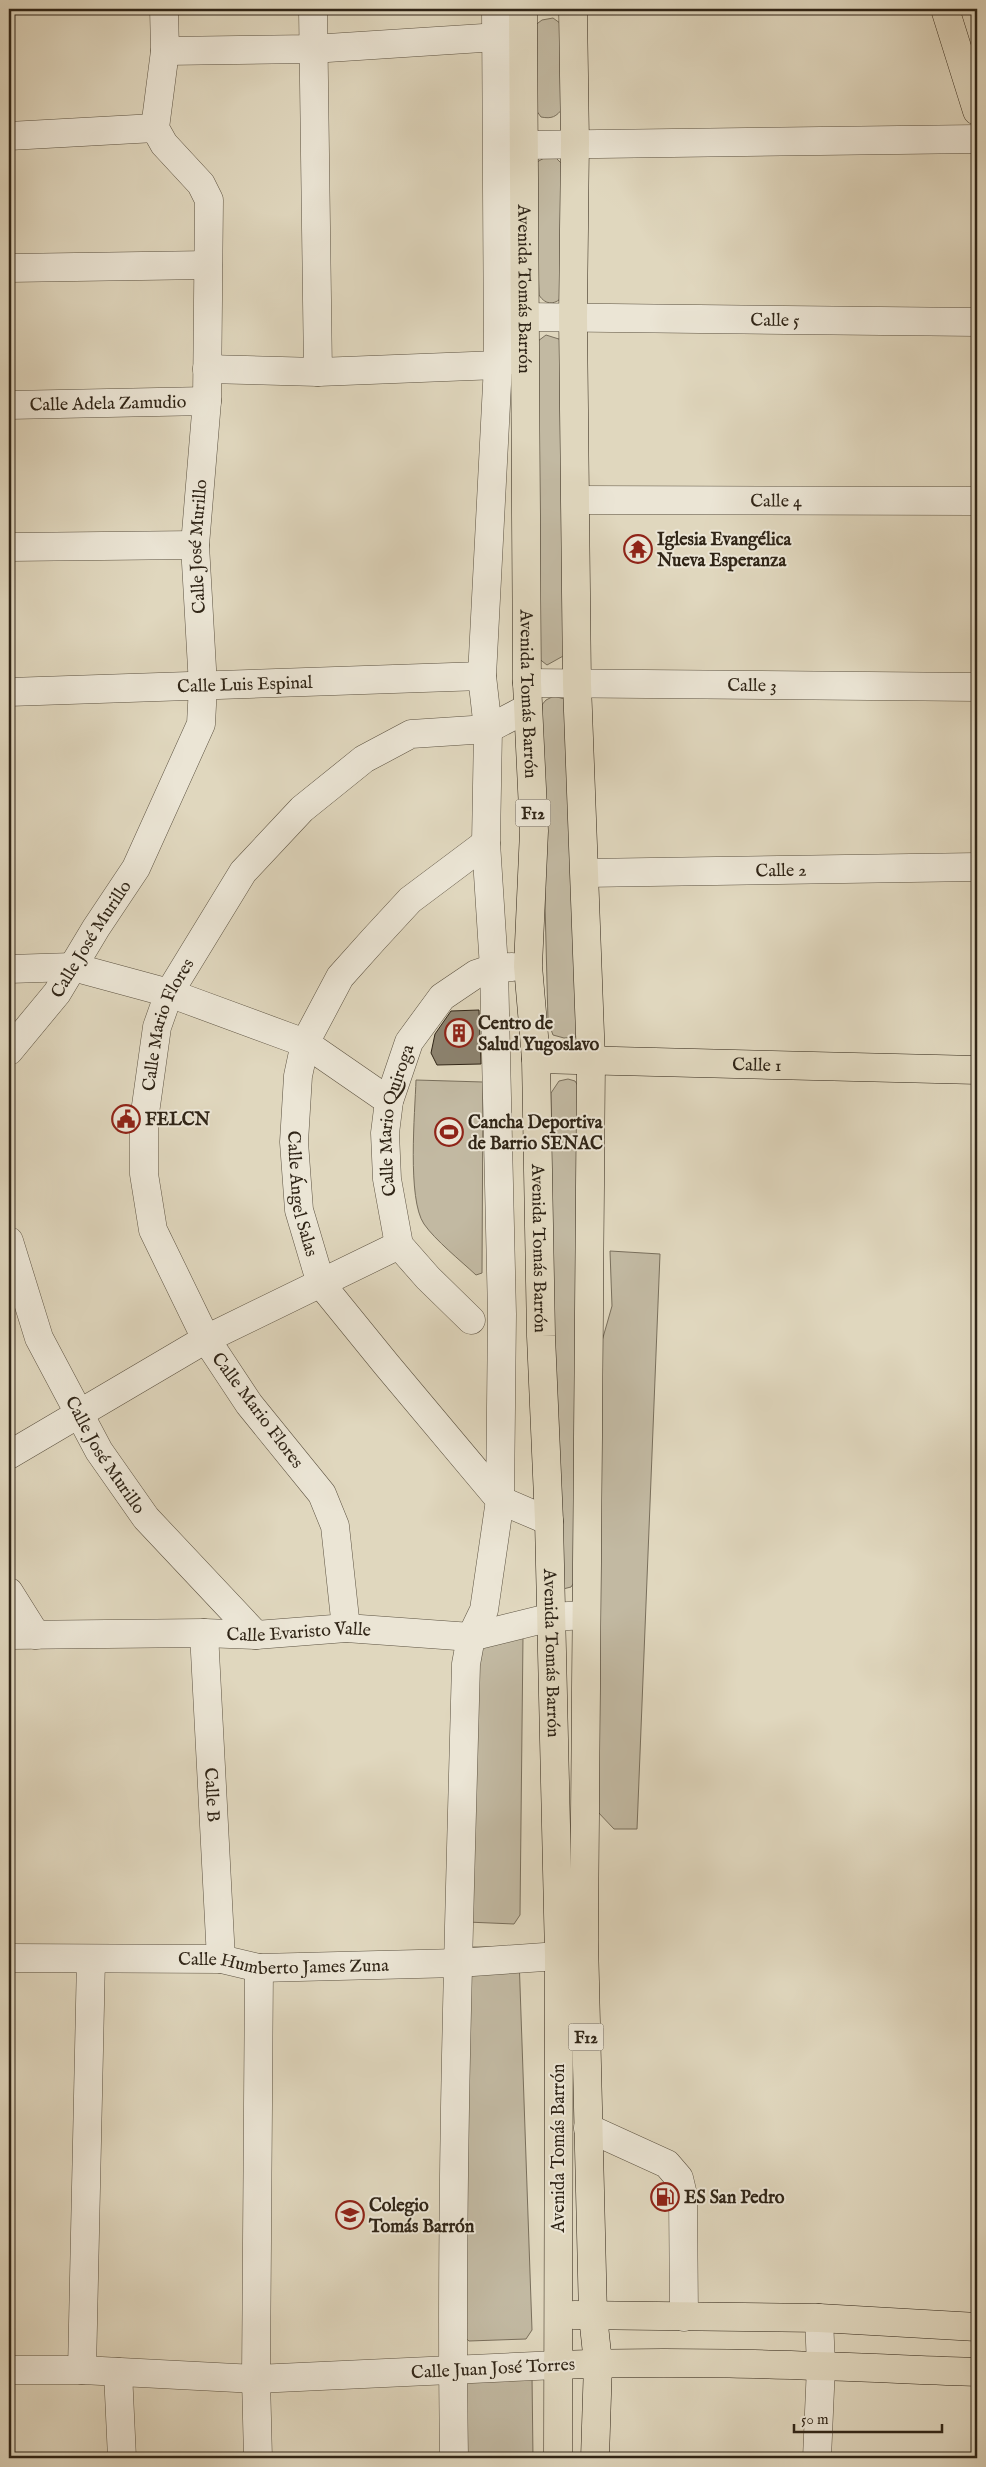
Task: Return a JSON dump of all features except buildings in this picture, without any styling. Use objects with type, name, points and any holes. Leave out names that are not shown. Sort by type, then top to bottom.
[{"type":"main road","name":"Avenida Tomás Barrón","points":[[523,9],[509,37],[525,144],[524,351],[528,695],[534,831],[528,966],[536,1059],[541,1336],[552,1617],[559,1956],[558,2458]]},
{"type":"main road","name":"Avenida Tomás Barrón","points":[[573,9],[576,142],[573,317],[577,684],[591,1061],[585,1615],[584,1940],[593,2316],[598,2363],[595,2458]]},
{"type":"main road","points":[[945,9],[977,111]]},
{"type":"main road","name":"Calle 1","points":[[536,1059],[977,1070]]},
{"type":"main road","points":[[557,2315],[818,2318],[977,2327]]},
{"type":"main road","name":"Calle Juan José Torres","points":[[557,2365],[598,2363],[820,2366],[977,2372]]},
{"type":"street","points":[[9,136],[155,128],[164,51],[164,9]]},
{"type":"street","points":[[313,9],[312,49],[318,372]]},
{"type":"street","points":[[454,2458],[453,2370],[458,1963],[466,1664],[471,1637],[484,1610],[500,1500],[502,1314],[494,968],[486,844],[488,729],[482,676],[498,366],[509,37],[496,9]]},
{"type":"street","points":[[164,51],[312,49],[509,37]]},
{"type":"street","name":"Calle José Murillo","points":[[9,1051],[57,993],[96,928],[136,868],[165,808],[201,724],[203,686],[195,545],[207,401],[209,200],[200,184],[164,144],[155,128]]},
{"type":"street","points":[[525,144],[977,139]]},
{"type":"street","points":[[9,268],[208,265]]},
{"type":"street","name":"Calle 5","points":[[524,317],[977,322]]},
{"type":"street","points":[[207,368],[318,372],[498,366],[524,351]]},
{"type":"street","name":"Calle Adela Zamudio","points":[[9,405],[207,401]]},
{"type":"street","name":"Calle 4","points":[[576,500],[977,501]]},
{"type":"street","points":[[9,548],[195,545]]},
{"type":"street","name":"Calle Luis Espinal","points":[[9,692],[482,676]]},
{"type":"street","name":"Calle 3","points":[[528,695],[577,684],[977,687]]},
{"type":"street","name":"Calle Mario Flores","points":[[346,1628],[335,1526],[322,1494],[249,1404],[206,1339],[153,1230],[144,1174],[144,1120],[157,1028],[169,993],[243,872],[302,809],[364,759],[411,734],[488,729],[528,695]]},
{"type":"street","name":"Calle Ángel Salas","points":[[486,844],[410,900],[374,939],[340,977],[305,1043],[298,1076],[294,1142],[299,1210],[322,1284],[500,1500],[549,1520]]},
{"type":"street","name":"Calle 2","points":[[584,873],[977,868]]},
{"type":"street","name":"Calle Mario Quiroga","points":[[399,1245],[387,1179],[385,1133],[389,1102],[409,1042],[442,996],[476,974],[494,968],[528,966]]},
{"type":"street","points":[[9,968],[73,967],[169,993],[305,1043],[389,1102]]},
{"type":"street","name":"Calle José Murillo","points":[[9,1240],[39,1338],[99,1452],[146,1518],[256,1635]]},
{"type":"street","points":[[9,1455],[206,1339],[399,1245],[428,1278],[471,1320]]},
{"type":"street","points":[[9,1592],[36,1635]]},
{"type":"street","name":"Calle Evaristo Valle","points":[[9,1635],[204,1633],[256,1635],[346,1628],[471,1637],[552,1617],[585,1615]]},
{"type":"street","name":"Calle B","points":[[204,1633],[221,1959]]},
{"type":"street","name":"Calle Humberto James Zuna","points":[[9,1958],[221,1959],[259,1968],[458,1963],[559,1956]]},
{"type":"street","points":[[82,2370],[91,1959]]},
{"type":"street","points":[[258,2458],[256,2379],[259,1968]]},
{"type":"street","points":[[588,2128],[667,2164],[679,2178],[683,2195],[684,2317]]},
{"type":"street","points":[[817,2458],[820,2366],[818,2318]]},
{"type":"street","name":"Calle Juan José Torres","points":[[9,2370],[82,2370],[256,2379],[557,2365]]},
{"type":"street","points":[[118,2372],[122,2458]]},
{"type":"shaded area","points":[[553,18],[564,26],[563,108],[554,117],[545,118],[541,117],[536,110],[534,26],[542,20]]},
{"type":"shaded area","points":[[546,157],[556,158],[563,165],[564,295],[558,301],[551,303],[542,299],[539,295],[535,168],[537,162]]},
{"type":"shaded area","points":[[546,335],[562,340],[565,655],[547,665],[538,658],[538,341]]},
{"type":"shaded area","points":[[554,696],[564,699],[568,709],[577,1024],[576,1037],[564,1038],[553,1035],[548,1021],[540,707],[546,700]]},
{"type":"shaded area","points":[[568,1079],[575,1081],[580,1089],[577,1578],[571,1587],[563,1589],[551,1423],[551,1093],[559,1081]]},
{"type":"shaded area","points":[[416,1080],[483,1082],[482,1273],[476,1275],[435,1237],[424,1224],[419,1212],[415,1195],[413,1155]]},
{"type":"shaded area","points":[[610,1251],[660,1254],[637,1829],[614,1829],[597,1811],[602,1341],[612,1306]]},
{"type":"shaded area","points":[[523,1636],[520,1915],[514,1924],[467,1922],[463,1646]]},
{"type":"shaded area","points":[[467,1947],[511,1947],[519,1957],[532,2330],[526,2339],[469,2341],[461,2334]]},
{"type":"shaded area","points":[[461,2369],[532,2376],[533,2458],[462,2458]]},
{"type":"place","name":"Iglesia Evangélica Nueva Esperanza","points":[[638,549]]},
{"type":"place","name":"Centro de Salud Yugoslavo","points":[[459,1033]]},
{"type":"place","name":"FELCN","points":[[126,1119]]},
{"type":"place","name":"Cancha Deportiva de Barrio SENAC","points":[[449,1132]]},
{"type":"place","name":"ES San Pedro","points":[[665,2197]]},
{"type":"place","name":"Colegio Tomás Barrón","points":[[350,2215]]}]
